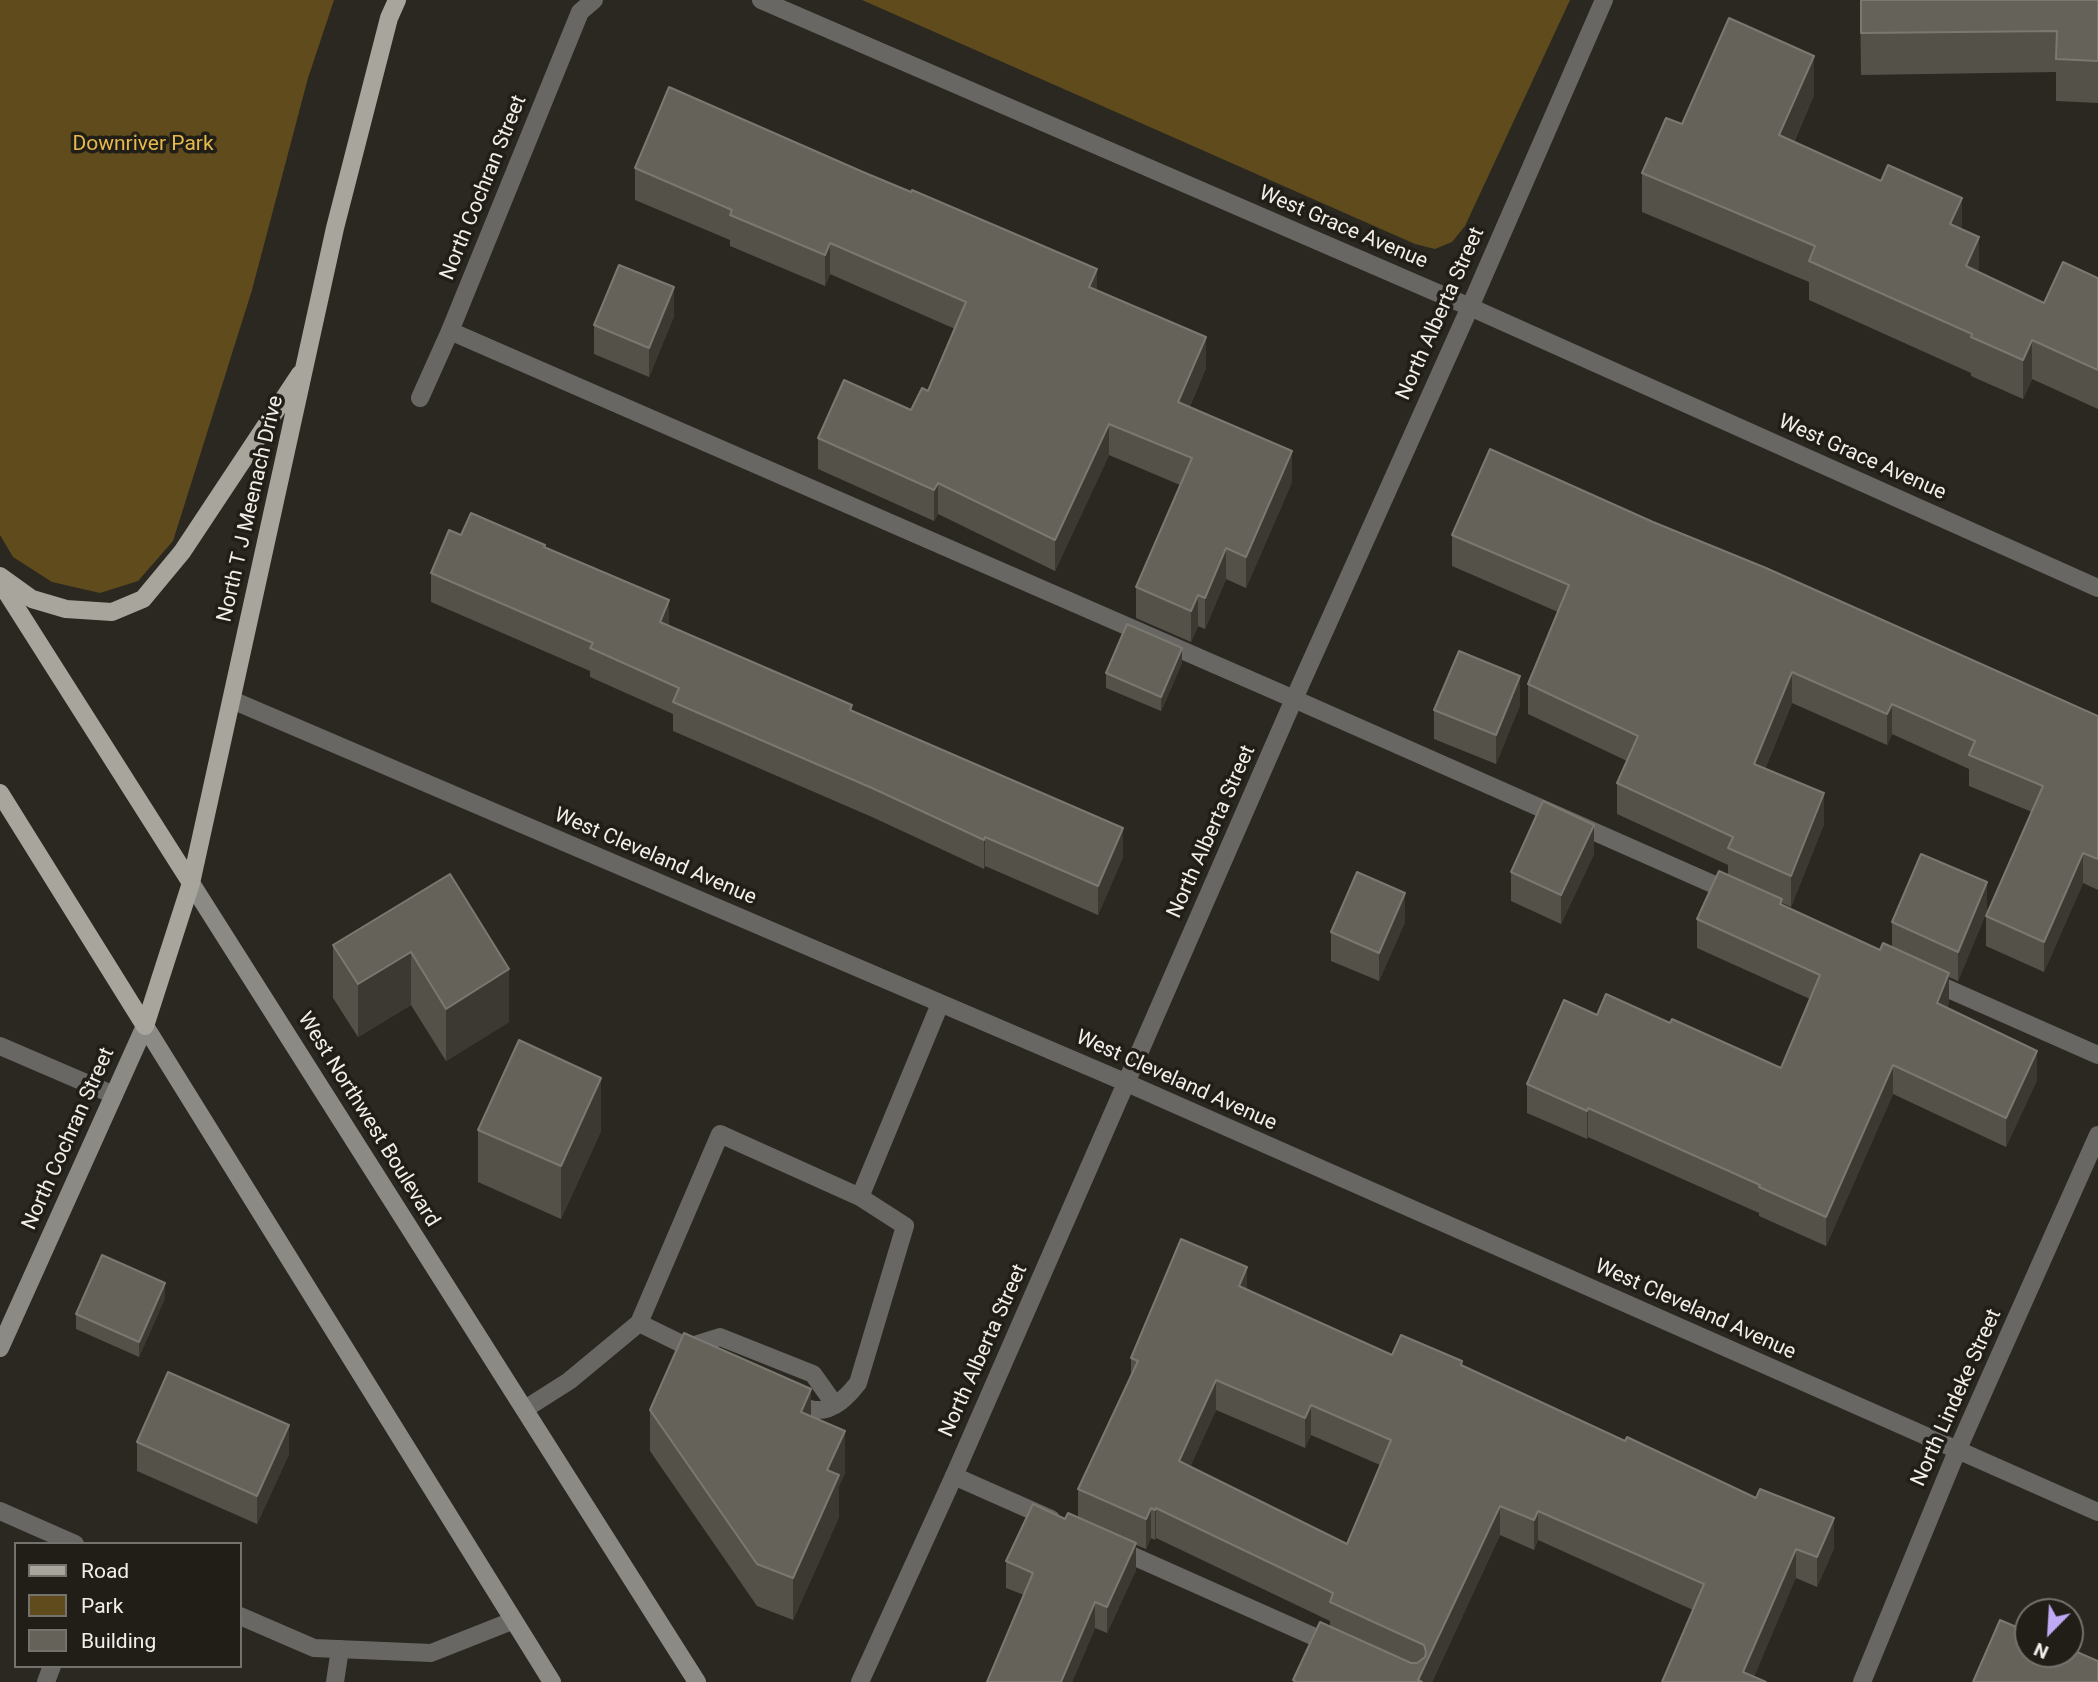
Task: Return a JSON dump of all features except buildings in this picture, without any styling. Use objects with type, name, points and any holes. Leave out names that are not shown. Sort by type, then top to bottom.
[{"type":"main road","name":"North T J Meenach Drive","points":[[145,1026],[191,883],[335,228],[389,18],[397,0]]},
{"type":"main road","points":[[0,576],[32,599],[66,609],[112,612],[143,599],[181,552],[306,365]]},
{"type":"main road","name":"West Northwest Boulevard","points":[[0,582],[697,1682]]},
{"type":"main road","points":[[0,793],[552,1682]]},
{"type":"main road","name":"North Cochran Street","points":[[0,1349],[145,1026]]},
{"type":"street","name":"North Cochran Street","points":[[420,398],[580,12],[594,0]]},
{"type":"street","name":"West Grace Avenue","points":[[761,0],[1470,307],[2098,588]]},
{"type":"street","name":"North Alberta Street","points":[[860,1682],[954,1476],[1604,0]]},
{"type":"street","points":[[450,331],[1754,902]]},
{"type":"street","name":"West Cleveland Avenue","points":[[232,700],[1127,1083],[2098,1512]]},
{"type":"street","points":[[1907,970],[2098,1055]]},
{"type":"street","points":[[860,1197],[940,1004]]},
{"type":"street","points":[[0,1046],[114,1095]]},
{"type":"street","points":[[525,1409],[569,1381],[639,1323],[720,1133],[860,1197],[905,1226],[858,1383],[847,1397],[835,1405],[816,1410],[786,1398]]},
{"type":"street","name":"North Lindeke Street","points":[[1862,1682],[1957,1451],[2098,1135]]},
{"type":"street","points":[[639,1323],[688,1347],[696,1361],[706,1366]]},
{"type":"street","points":[[688,1347],[720,1337],[813,1374],[835,1405]]},
{"type":"street","points":[[954,1476],[1066,1526]]},
{"type":"street","points":[[0,1511],[70,1542]]},
{"type":"street","points":[[1104,1543],[1353,1654]]},
{"type":"street","points":[[242,1617],[314,1648],[431,1653],[512,1621]]},
{"type":"street","points":[[335,1682],[340,1649]]},
{"type":"green space","name":"Downriver Park","points":[[0,0],[334,0],[308,78],[252,290],[173,541],[138,581],[100,593],[52,582],[13,557],[0,535]]},
{"type":"green space","points":[[862,0],[1570,0],[1465,226],[1452,242],[1435,249],[1415,244]]}]
